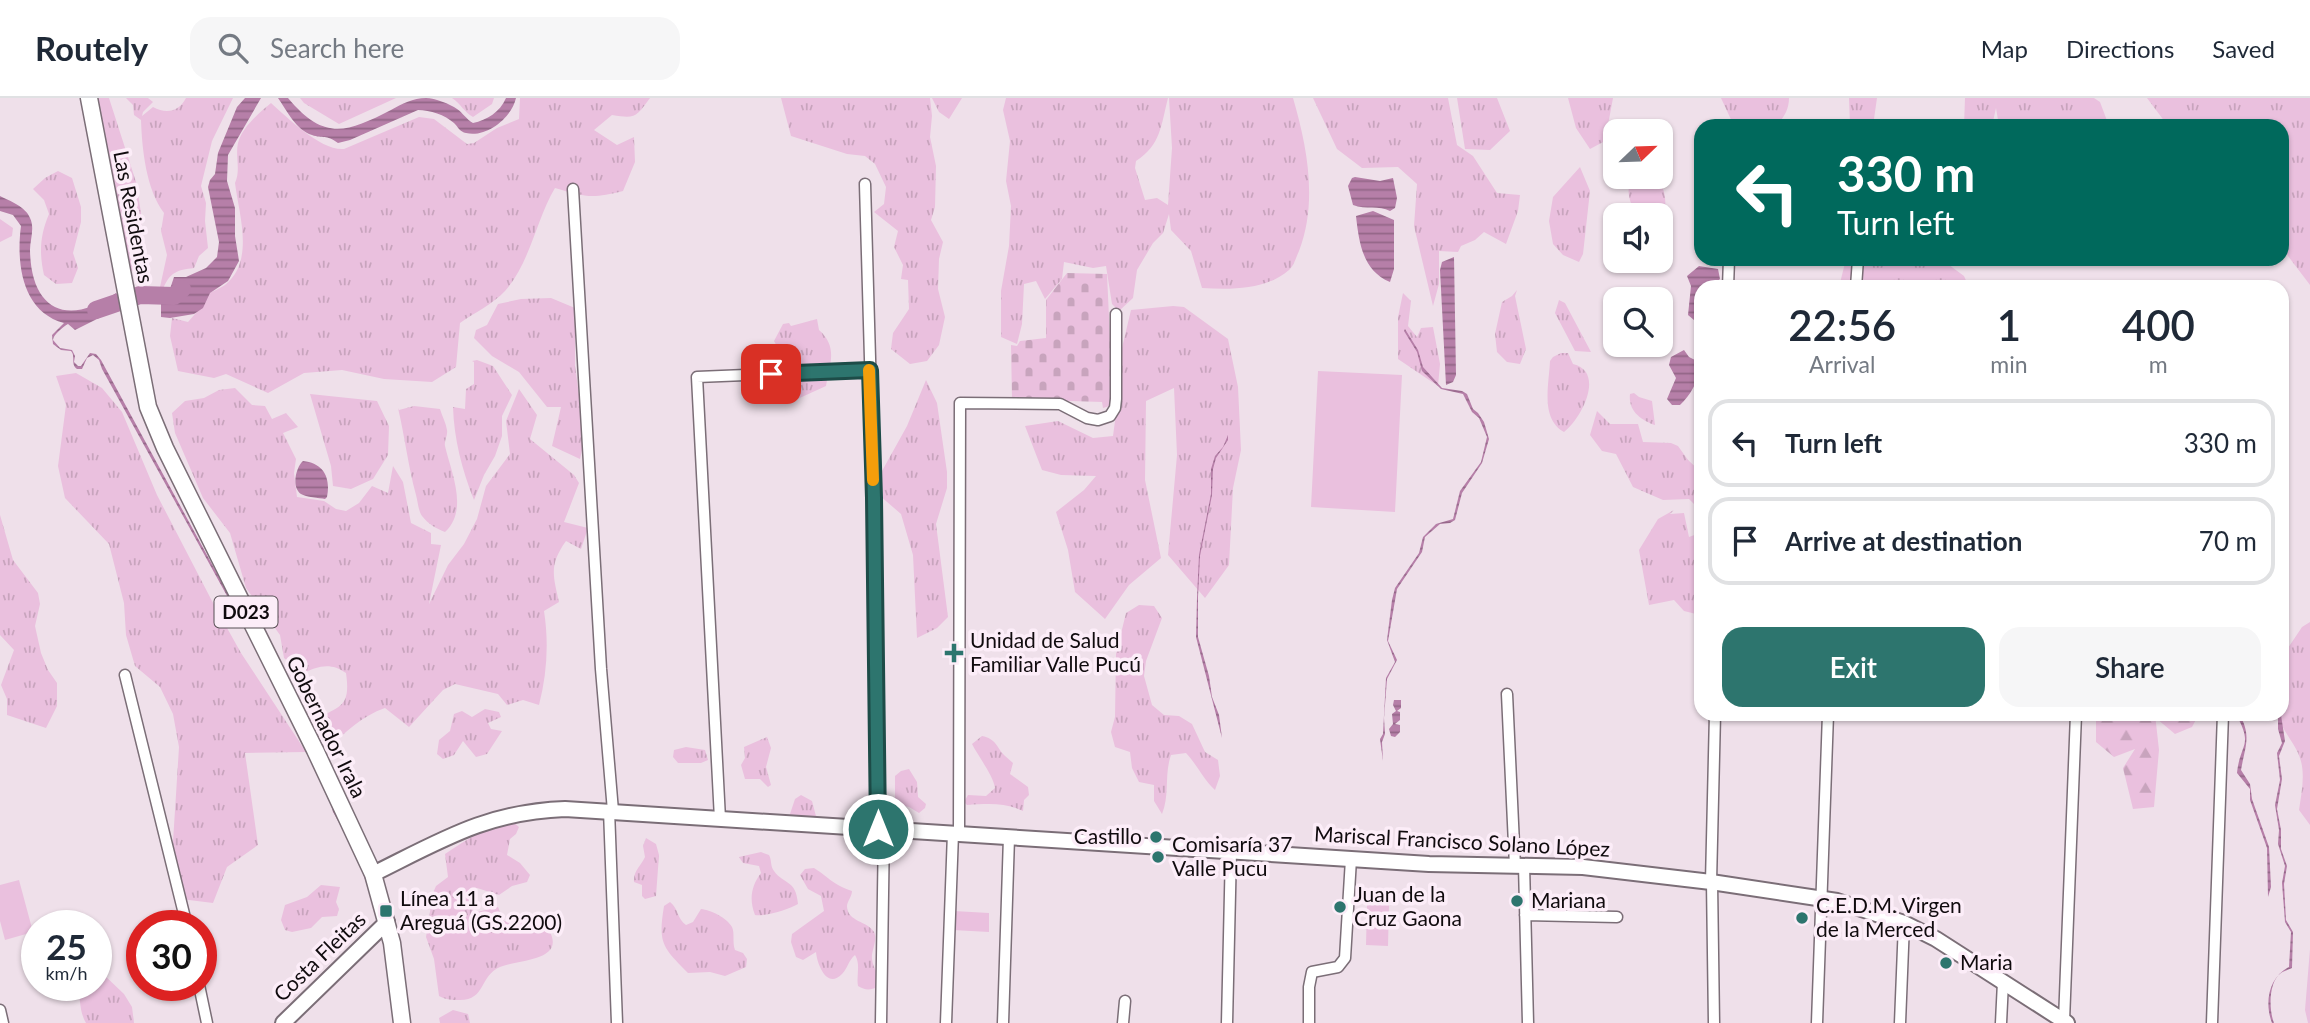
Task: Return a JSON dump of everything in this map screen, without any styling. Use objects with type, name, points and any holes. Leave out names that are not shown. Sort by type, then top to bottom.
[{"type":"main road","name":"Las Residentas","points":[[89,98],[136,344]]},
{"type":"main road","name":"Gobernador Irala","points":[[136,344],[146,396],[156,427],[373,874],[397,971],[402,1023]]},
{"type":"main road","name":"Mariscal Francisco Solano López","points":[[373,874],[455,833],[498,818],[548,810],[611,811],[1429,864],[1607,868],[1712,882],[1860,907],[1904,923],[1936,939],[2065,1022]]},
{"type":"main road","name":"Costa Fleitas","points":[[282,1023],[387,922]]},
{"type":"street","points":[[865,184],[881,829],[881,1023]]},
{"type":"street","points":[[573,189],[611,811],[617,1023]]},
{"type":"street","points":[[946,1023],[956,834],[960,402],[1060,404],[1087,418],[1107,418],[1115,408],[1116,314]]},
{"type":"street","points":[[720,819],[696,377],[870,370]]},
{"type":"street","points":[[125,675],[183,910]]},
{"type":"street","points":[[1507,694],[1525,915],[1528,1023]]},
{"type":"street","points":[[1714,1023],[1712,882],[1715,721]]},
{"type":"street","points":[[1817,1023],[1828,721]]},
{"type":"street","points":[[2065,1022],[2076,721]]},
{"type":"street","points":[[2212,1023],[2223,721]]},
{"type":"street","points":[[1003,1023],[1009,837]]},
{"type":"street","points":[[1227,1023],[1231,850]]},
{"type":"street","points":[[1309,1023],[1309,987],[1312,972],[1338,967],[1345,958],[1351,859]]},
{"type":"street","points":[[1525,915],[1617,917]]},
{"type":"street","points":[[1900,1023],[1904,923]]},
{"type":"street","points":[[2001,1023],[2003,982]]},
{"type":"street","points":[[202,1001],[207,1023]]},
{"type":"street","points":[[1123,1023],[1125,1001]]},
{"type":"street","points":[[0,1010],[3,1023]]},
{"type":"green space","points":[[96,98],[109,98],[136,182],[141,213],[143,275],[130,270]]},
{"type":"green space","points":[[126,98],[148,98],[153,102],[142,116],[153,107],[163,111],[176,109],[186,98],[233,98],[212,141],[201,186],[206,203],[208,248],[199,256],[194,268],[175,273],[163,289],[160,287],[167,255],[161,231],[164,213],[149,181],[141,120],[134,115],[133,105]]},
{"type":"green space","points":[[300,98],[396,98],[339,124]]},
{"type":"green space","points":[[452,98],[494,98],[492,104],[473,117]]},
{"type":"green space","points":[[520,98],[650,98],[635,115],[612,115],[594,130],[617,145],[634,137],[635,162],[623,191],[589,196],[555,188],[514,280],[495,300],[460,323],[456,367],[432,382],[384,379],[342,370],[304,373],[268,393],[226,374],[214,378],[178,371],[170,336],[172,318],[188,322],[202,306],[205,295],[225,285],[240,263],[243,237],[235,183],[238,173],[238,143],[247,126],[271,103],[315,139],[325,145],[344,149],[419,117],[434,119],[467,144],[474,143],[497,128],[519,119]]},
{"type":"green space","points":[[781,98],[930,98],[930,137],[936,166],[935,207],[931,220],[943,242],[939,259],[938,289],[945,317],[939,345],[927,361],[910,364],[891,349],[893,333],[909,309],[908,280],[901,279],[903,265],[894,247],[898,231],[874,212],[884,204],[886,187],[875,164],[865,156],[847,154],[791,136]]},
{"type":"green space","points":[[932,98],[962,98],[949,119],[939,112]]},
{"type":"green space","points":[[1006,98],[1168,98],[1155,141],[1136,161],[1135,168],[1145,200],[1157,198],[1168,205],[1172,148],[1169,98],[1293,98],[1303,135],[1309,194],[1305,232],[1292,266],[1280,277],[1259,285],[1225,289],[1202,288],[1191,251],[1171,230],[1169,214],[1163,233],[1153,243],[1137,270],[1133,298],[1119,311],[1112,304],[1106,266],[1093,268],[1064,262],[1062,279],[1045,299],[1036,281],[1024,284],[1022,324],[1017,344],[1001,337],[1001,291],[1009,246],[1011,206],[1006,181],[1010,141],[1003,110]]},
{"type":"green space","points":[[1313,98],[1448,98],[1457,145],[1473,156],[1497,193],[1520,195],[1518,211],[1506,244],[1484,232],[1475,240],[1461,246],[1458,252],[1439,251],[1439,284],[1433,306],[1414,226],[1417,184],[1398,167],[1362,168],[1337,149]]},
{"type":"green space","points":[[1457,98],[1497,98],[1510,131],[1490,150],[1465,149]]},
{"type":"green space","points":[[1568,98],[1613,98],[1609,119],[1603,119],[1603,142],[1590,149],[1576,128]]},
{"type":"green space","points":[[1721,98],[1789,98],[1782,119],[1731,119]]},
{"type":"green space","points":[[1849,98],[1877,98],[1874,119],[1850,119]]},
{"type":"green space","points":[[1965,98],[2094,98],[2100,102],[2106,119],[1998,119],[1996,108],[1994,119],[1964,119]]},
{"type":"green space","points":[[2147,98],[2310,98],[2310,285],[2289,257],[2289,119],[2163,119]]},
{"type":"green space","points":[[1580,167],[1590,191],[1583,254],[1579,262],[1563,255],[1553,244],[1549,221],[1553,197]]},
{"type":"green space","points":[[58,171],[72,178],[81,207],[81,222],[73,253],[78,268],[72,283],[56,284],[44,275],[41,259],[42,237],[49,214],[44,200],[33,189]]},
{"type":"green space","points":[[1629,189],[1663,189],[1665,203],[1631,203]]},
{"type":"green space","points":[[0,219],[13,228],[12,236],[0,242]]},
{"type":"green space","points":[[1844,266],[1950,266],[1966,280],[1841,280]]},
{"type":"green space","points":[[1067,273],[1107,274],[1113,405],[1103,408],[1102,402],[1012,399],[1011,345],[1017,346],[1020,341],[1046,338],[1046,300]]},
{"type":"green space","points":[[1517,290],[1515,296],[1526,349],[1520,364],[1507,362],[1497,352],[1495,334],[1502,302]]},
{"type":"green space","points":[[1403,293],[1411,301],[1408,326],[1417,337],[1421,328],[1433,327],[1440,364],[1438,386],[1398,359],[1398,317]]},
{"type":"green space","points":[[551,298],[575,308],[575,366],[585,437],[580,459],[552,446],[561,407],[547,407],[519,372],[492,356],[474,338],[476,330],[487,325],[498,304],[521,299]]},
{"type":"green space","points":[[1559,300],[1565,303],[1591,352],[1575,351],[1555,313]]},
{"type":"green space","points":[[1184,307],[1228,339],[1238,387],[1241,450],[1233,488],[1229,565],[1205,598],[1168,555],[1177,455],[1174,388],[1146,401],[1145,480],[1161,558],[1129,585],[1105,619],[1075,592],[1068,550],[1056,512],[1084,490],[1096,476],[1061,475],[1042,470],[1025,426],[1058,421],[1093,438],[1113,436],[1121,352],[1131,310]]},
{"type":"green space","points":[[817,319],[819,330],[831,349],[826,386],[793,401],[782,355],[774,341],[783,324],[789,323],[791,326]]},
{"type":"green space","points":[[1561,353],[1568,353],[1573,364],[1583,369],[1588,376],[1589,386],[1583,407],[1564,432],[1552,419],[1548,400],[1550,361]]},
{"type":"green space","points":[[477,360],[493,366],[512,395],[502,416],[502,436],[495,456],[474,500],[459,454],[453,407],[465,409],[466,389],[474,384],[472,361]]},
{"type":"green space","points":[[1318,371],[1402,375],[1395,512],[1311,507]]},
{"type":"green space","points":[[76,373],[102,388],[122,412],[157,495],[212,601],[241,653],[306,752],[245,753],[258,845],[227,867],[213,903],[181,899],[173,842],[179,747],[173,714],[160,687],[135,666],[126,635],[124,603],[109,544],[65,498],[58,466],[66,405],[56,376]]},
{"type":"green space","points":[[926,380],[937,403],[947,472],[947,488],[936,524],[948,617],[937,628],[917,638],[913,555],[901,514],[872,489],[907,426]]},
{"type":"green space","points":[[235,388],[252,405],[265,406],[272,419],[286,413],[298,427],[283,433],[296,459],[294,473],[297,497],[324,501],[336,509],[346,511],[359,503],[372,486],[388,493],[393,466],[403,482],[411,523],[431,533],[431,544],[441,545],[429,604],[448,565],[464,544],[477,519],[486,486],[510,454],[506,421],[519,389],[537,415],[530,439],[574,475],[579,483],[564,522],[588,528],[581,549],[566,541],[555,564],[554,577],[559,602],[544,611],[546,658],[539,705],[523,700],[507,705],[498,694],[455,684],[443,690],[409,727],[385,708],[361,720],[328,749],[325,736],[312,721],[345,700],[346,673],[335,667],[324,666],[303,673],[284,658],[280,635],[246,588],[230,533],[203,498],[175,433],[172,413],[185,401]]},
{"type":"green space","points":[[1634,393],[1652,401],[1655,425],[1633,410],[1630,394]]},
{"type":"green space","points":[[310,394],[377,401],[389,426],[388,455],[373,479],[351,489],[333,486],[331,466]]},
{"type":"green space","points":[[414,406],[440,409],[446,427],[445,446],[457,502],[452,523],[445,532],[427,521],[419,509],[398,408],[399,410]]},
{"type":"green space","points":[[1597,411],[1610,424],[1638,424],[1643,442],[1671,443],[1678,446],[1694,466],[1694,504],[1689,499],[1663,500],[1633,487],[1616,454],[1602,451],[1590,435]]},
{"type":"green space","points":[[1674,510],[1670,514],[1684,513],[1689,537],[1694,535],[1694,614],[1684,611],[1674,600],[1649,605],[1639,550],[1658,519]]},
{"type":"green space","points":[[0,515],[13,560],[38,593],[40,604],[35,626],[41,653],[57,683],[57,706],[46,728],[7,715],[7,699],[1,685],[14,650],[0,635]]},
{"type":"green space","points":[[1139,605],[1154,606],[1162,618],[1146,661],[1144,676],[1152,705],[1164,715],[1179,716],[1192,724],[1205,752],[1218,760],[1220,776],[1215,790],[1186,753],[1171,755],[1162,814],[1154,801],[1154,785],[1139,782],[1132,768],[1130,752],[1115,747],[1111,732],[1115,717],[1116,654],[1126,613]]},
{"type":"green space","points":[[2310,622],[2310,825],[2299,810],[2302,764],[2280,721],[2289,721],[2289,646],[2302,627]]},
{"type":"green space","points":[[485,709],[499,712],[501,717],[488,723],[491,729],[502,731],[487,754],[476,757],[463,741],[454,755],[443,759],[437,754],[439,740],[450,731],[454,714],[462,711],[472,717]]},
{"type":"green space","points":[[2096,721],[2156,721],[2159,750],[2154,807],[2133,809],[2123,768],[2135,749],[2114,757],[2096,742]]},
{"type":"green space","points":[[2159,721],[2195,721],[2192,727],[2175,734]]},
{"type":"green space","points":[[982,736],[995,743],[1013,763],[1010,774],[1028,787],[1029,795],[1024,800],[1023,811],[1002,805],[967,805],[964,802],[968,795],[986,796],[995,788],[972,744]]},
{"type":"green space","points":[[767,737],[771,748],[766,767],[771,785],[768,787],[760,779],[745,779],[741,765],[745,758],[744,747]]},
{"type":"green space","points":[[686,747],[705,750],[708,760],[701,763],[678,763],[673,757],[674,750]]},
{"type":"green space","points":[[909,769],[917,782],[918,797],[926,804],[919,813],[909,807],[895,804],[895,776]]},
{"type":"green space","points":[[801,795],[812,801],[817,820],[789,817],[795,799]]},
{"type":"green space","points":[[513,822],[519,827],[510,839],[507,855],[520,863],[530,875],[527,882],[512,886],[499,895],[477,888],[469,900],[470,908],[477,912],[498,907],[504,921],[537,918],[545,924],[552,936],[552,946],[540,957],[508,964],[493,971],[479,992],[468,999],[452,1000],[439,996],[434,959],[426,937],[433,893],[436,886],[448,877],[445,854],[486,830]]},
{"type":"green space","points":[[646,838],[656,844],[659,855],[656,896],[645,899],[642,896],[642,885],[634,882],[634,878],[645,857],[643,846]]},
{"type":"green space","points":[[761,852],[769,855],[774,871],[795,890],[798,904],[777,912],[755,915],[752,893],[761,873],[759,866],[743,863],[739,857]]},
{"type":"green space","points":[[814,868],[836,884],[852,891],[847,904],[850,915],[874,932],[872,959],[880,986],[864,989],[858,986],[858,963],[855,955],[842,974],[832,979],[824,974],[816,952],[803,960],[796,957],[791,942],[792,934],[824,911],[821,896],[808,889],[800,875],[805,869]]},
{"type":"green space","points":[[19,880],[27,910],[21,910],[21,935],[5,940],[0,921],[0,885]]},
{"type":"green space","points":[[321,885],[340,887],[336,902],[339,909],[337,916],[322,917],[311,928],[292,932],[285,930],[281,920],[285,905],[307,897]]},
{"type":"green space","points":[[670,902],[686,925],[693,922],[701,909],[714,913],[730,924],[735,950],[743,953],[747,959],[746,967],[725,976],[710,972],[688,973],[672,957],[662,937],[664,906]]},
{"type":"green space","points":[[1367,904],[1389,905],[1388,946],[1366,945]]},
{"type":"green space","points":[[954,911],[989,913],[989,932],[953,930]]},
{"type":"green space","points":[[2310,949],[2310,1023],[2308,1023],[2305,1010]]},
{"type":"green space","points":[[112,983],[132,1007],[134,1023],[86,1023],[80,1001],[112,1001]]},
{"type":"green space","points":[[453,1010],[468,1014],[470,1023],[440,1023],[439,1018]]},
{"type":"shaded area","points":[[245,98],[261,98],[228,155],[227,181],[235,208],[235,236],[239,261],[228,281],[210,293],[203,308],[194,314],[161,317],[161,292],[169,292],[174,277],[186,277],[206,268],[217,257],[219,242],[208,187],[215,174],[218,153],[237,107]]},
{"type":"shaded area","points":[[278,98],[288,98],[313,121],[336,129],[361,124],[408,102],[426,98],[450,105],[473,123],[492,115],[506,98],[516,98],[504,119],[482,132],[464,132],[442,115],[418,110],[338,143],[306,133],[292,120]]},
{"type":"shaded area","points":[[1355,177],[1380,181],[1393,178],[1397,198],[1395,208],[1390,211],[1353,205],[1348,186]]},
{"type":"shaded area","points":[[0,196],[13,202],[30,218],[32,271],[37,287],[45,299],[55,307],[82,309],[116,293],[119,308],[75,330],[68,324],[53,340],[60,348],[72,350],[74,362],[78,366],[81,366],[90,353],[96,354],[101,360],[270,671],[329,793],[334,811],[354,848],[366,882],[354,849],[333,812],[328,793],[269,672],[99,360],[93,355],[87,358],[82,369],[77,369],[74,365],[71,351],[61,350],[53,344],[52,335],[64,323],[50,317],[31,297],[21,270],[21,226],[13,215],[0,211]]},
{"type":"shaded area","points":[[1373,211],[1394,220],[1394,269],[1390,282],[1374,271],[1361,246],[1356,216]]},
{"type":"shaded area","points":[[1454,257],[1456,375],[1453,382],[1446,385],[1440,270],[1442,262]]},
{"type":"shaded area","points":[[1699,266],[1718,269],[1720,279],[1694,280],[1694,320],[1688,315],[1691,286],[1687,276]]},
{"type":"shaded area","points":[[1405,329],[1418,350],[1423,367],[1442,388],[1467,394],[1473,409],[1484,422],[1489,439],[1482,463],[1462,493],[1455,520],[1440,524],[1425,537],[1422,552],[1397,589],[1388,641],[1397,660],[1387,679],[1383,761],[1380,739],[1383,734],[1386,678],[1395,662],[1387,640],[1395,588],[1419,553],[1423,537],[1436,524],[1453,519],[1460,491],[1481,462],[1487,437],[1479,418],[1472,412],[1463,394],[1441,389],[1422,371],[1417,352]]},
{"type":"shaded area","points":[[1684,350],[1694,360],[1694,385],[1680,405],[1672,405],[1667,399],[1676,378],[1669,365],[1671,357]]},
{"type":"shaded area","points":[[1228,435],[1213,469],[1212,495],[1200,556],[1198,597],[1198,637],[1219,715],[1222,738],[1196,637],[1199,555],[1211,494],[1211,469],[1215,456]]},
{"type":"shaded area","points":[[303,461],[316,465],[324,472],[328,483],[325,499],[306,496],[298,491],[296,477]]},
{"type":"shaded area","points":[[1394,700],[1401,700],[1401,708],[1397,711],[1400,712],[1400,720],[1395,724],[1400,725],[1400,732],[1395,737],[1391,736],[1389,729],[1393,724],[1392,714],[1396,711]]},
{"type":"shaded area","points":[[2239,721],[2243,721],[2246,735],[2246,748],[2241,770],[2250,784],[2252,799],[2269,847],[2271,887],[2268,897],[2267,848],[2250,800],[2250,789],[2237,773],[2245,739]]},
{"type":"shaded area","points":[[2278,721],[2282,721],[2285,741],[2279,756],[2282,779],[2277,809],[2281,849],[2287,866],[2284,884],[2286,920],[2293,932],[2292,968],[2277,977],[2282,971],[2289,967],[2291,932],[2285,922],[2282,883],[2285,866],[2278,844],[2275,805],[2280,780],[2277,753],[2282,743]]},
{"type":"shaded area","points":[[2277,977],[2271,1004],[2274,1023],[2268,1007]]},
{"type":"waterway","points":[[96,310],[140,295],[174,296],[182,289]]},
{"type":"slow traffic","points":[[869,370],[873,480]]},
{"type":"place","name":"Unidad de Salud Familiar Valle Pucú","points":[[954,653]]},
{"type":"place","name":"Castillo","points":[[1156,837]]},
{"type":"place","name":"Comisaría 37 Valle Pucu","points":[[1158,857]]},
{"type":"place","name":"Mariana","points":[[1517,901]]},
{"type":"place","name":"Juan de la Cruz Gaona","points":[[1340,907]]},
{"type":"place","name":"Línea 11 a Areguá (GS.2200)","points":[[386,911]]},
{"type":"place","name":"C.E.D.M. Virgen de la Merced","points":[[1802,918]]},
{"type":"place","name":"Maria","points":[[1946,963]]},
{"type":"route","points":[[771,374],[870,370],[878,829]]}]
